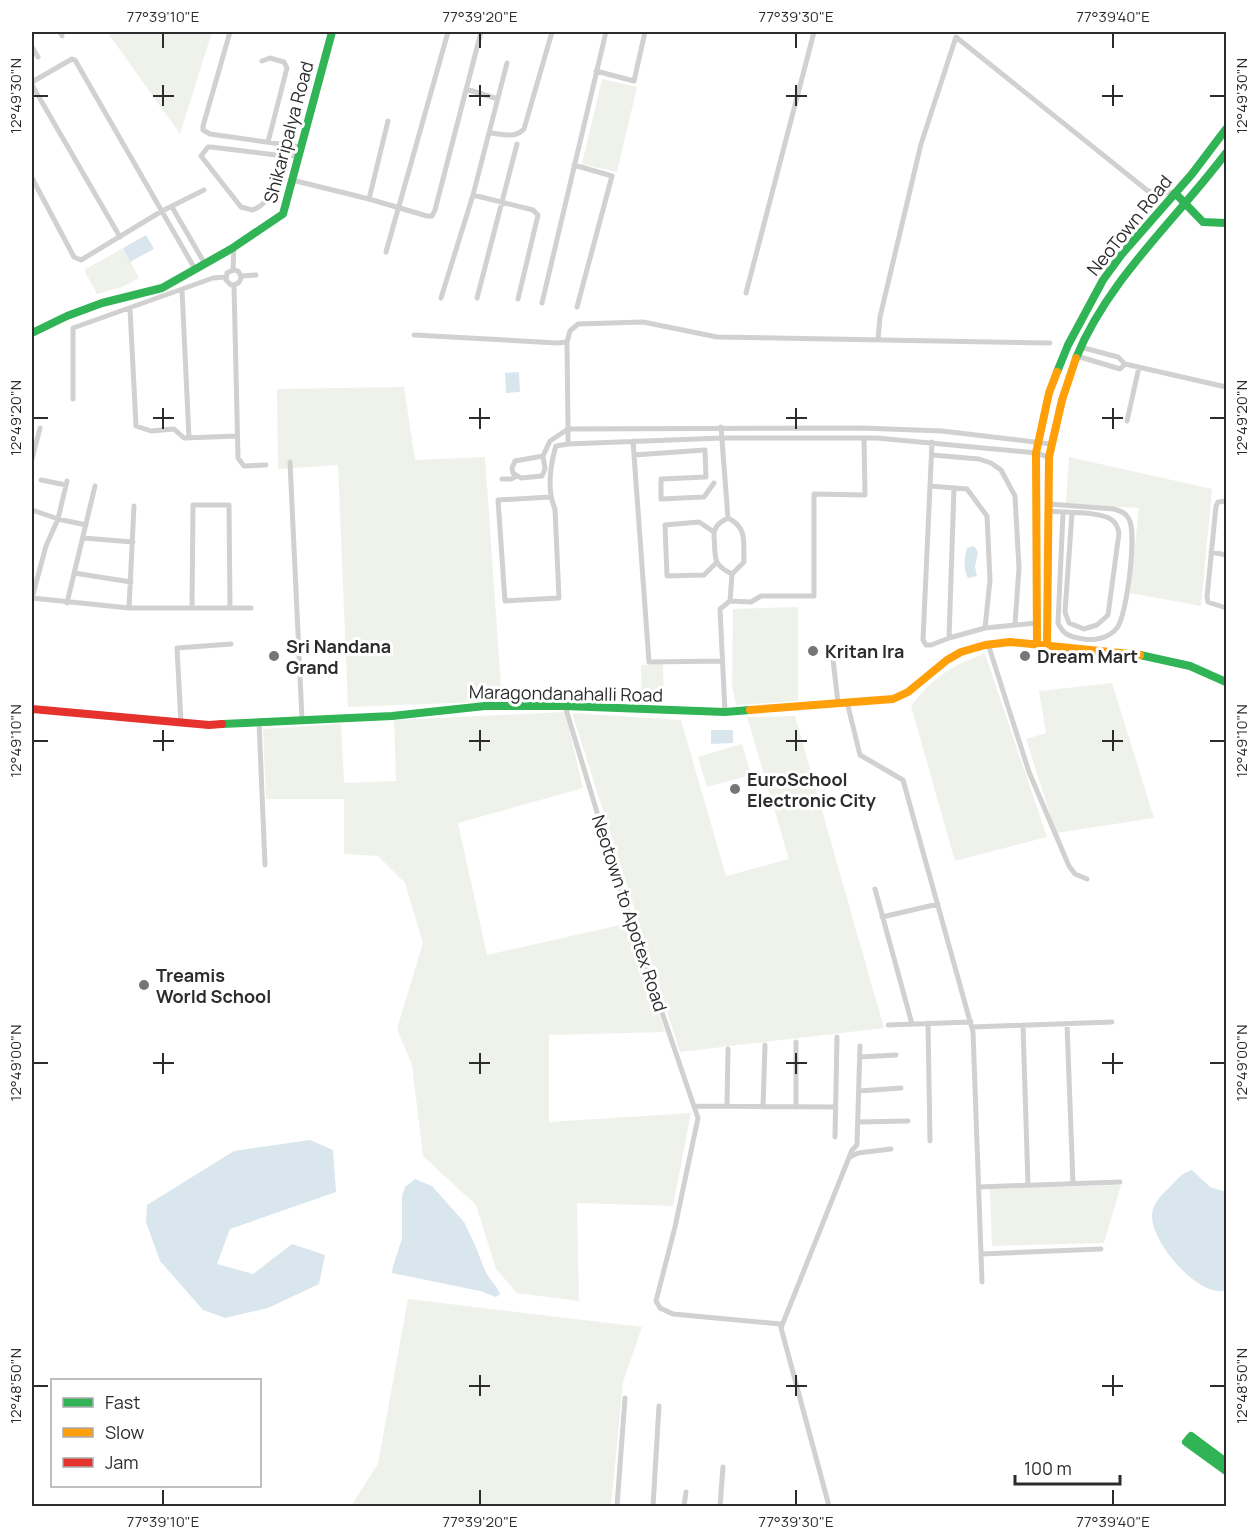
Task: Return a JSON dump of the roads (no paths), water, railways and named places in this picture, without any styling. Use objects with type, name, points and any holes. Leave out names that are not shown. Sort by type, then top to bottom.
[{"type":"street","points":[[230,32],[203,130],[210,134],[301,147]]},
{"type":"street","name":"Shikaripalya Road","points":[[32,333],[67,316],[102,303],[162,288],[234,247],[283,214],[332,32]]},
{"type":"street","points":[[386,252],[400,209],[448,32]]},
{"type":"street","points":[[292,180],[369,198],[427,216],[434,214],[481,32]]},
{"type":"street","points":[[490,134],[517,135],[524,129],[552,32]]},
{"type":"street","points":[[542,303],[606,32]]},
{"type":"street","points":[[596,71],[634,81],[645,32]]},
{"type":"street","points":[[746,293],[814,32]]},
{"type":"street","points":[[878,340],[880,317],[921,144],[956,37],[1148,191],[1175,193],[1185,206],[1203,222],[1227,223]]},
{"type":"street","points":[[32,46],[38,57]]},
{"type":"street","points":[[120,237],[32,84],[72,59],[75,60],[195,269]]},
{"type":"street","points":[[262,62],[273,59],[284,62],[287,68],[268,142]]},
{"type":"street","points":[[441,298],[473,195],[507,63]]},
{"type":"street","points":[[466,88],[498,99]]},
{"type":"street","points":[[369,198],[388,121]]},
{"type":"street","name":"NeoTown Road","points":[[1037,644],[1034,626],[1036,453],[1049,393],[1079,321],[1109,272],[1227,129]]},
{"type":"street","points":[[477,298],[517,144]]},
{"type":"street","points":[[284,157],[281,178],[260,206],[252,210],[242,207],[201,156],[208,147],[284,157],[298,160]]},
{"type":"street","name":"NeoTown Road","points":[[1047,645],[1049,457],[1068,380],[1080,347],[1100,309],[1133,264],[1204,185],[1227,153]]},
{"type":"street","points":[[574,165],[612,176],[577,307]]},
{"type":"street","points":[[32,178],[76,259],[83,260],[162,211],[204,190]]},
{"type":"street","points":[[473,195],[533,210],[538,214],[518,299]]},
{"type":"street","points":[[172,207],[205,264]]},
{"type":"street","points":[[233,270],[234,247]]},
{"type":"street","points":[[233,270],[238,271],[241,276],[239,283],[234,285],[227,282],[226,278],[227,273],[233,270]]},
{"type":"street","points":[[241,276],[256,275]]},
{"type":"street","points":[[73,328],[213,278],[226,278]]},
{"type":"street","points":[[234,285],[238,458],[244,466],[266,465]]},
{"type":"street","points":[[182,290],[189,438]]},
{"type":"street","points":[[130,309],[135,424],[151,430],[174,429],[181,437],[189,438],[237,436]]},
{"type":"street","points":[[67,316],[73,328],[73,399]]},
{"type":"street","points":[[568,444],[567,342],[570,331],[578,324],[644,322],[717,337],[1050,344]]},
{"type":"street","points":[[414,335],[567,342]]},
{"type":"street","points":[[1080,347],[1118,357],[1125,364],[1227,387]]},
{"type":"street","points":[[1077,356],[1120,369],[1125,364]]},
{"type":"street","points":[[1126,421],[1139,367]]},
{"type":"street","points":[[721,427],[728,518]]},
{"type":"street","points":[[32,459],[40,428]]},
{"type":"street","points":[[502,479],[517,476],[542,476],[545,469],[543,456],[550,441],[568,429],[862,428],[942,431],[1051,444]]},
{"type":"street","points":[[550,497],[498,500],[505,602],[559,598],[555,509],[550,497],[556,446],[722,438],[864,438],[932,442],[1036,453],[1049,457]]},
{"type":"street","points":[[725,712],[720,609],[730,601],[751,602],[761,596],[813,596],[814,494],[865,495],[864,438]]},
{"type":"street","points":[[633,441],[649,662],[722,661]]},
{"type":"street","points":[[932,442],[923,640],[926,645],[932,645],[985,628],[1016,624],[1034,626]]},
{"type":"street","points":[[634,455],[705,450],[706,477]]},
{"type":"street","points":[[932,453],[979,459],[991,463],[1001,470],[1015,496],[1019,568],[1016,624]]},
{"type":"street","points":[[517,476],[513,473],[512,468],[515,461],[543,456]]},
{"type":"street","points":[[290,462],[302,719]]},
{"type":"street","points":[[714,483],[704,497],[661,499],[661,479],[706,477],[714,483],[726,483]]},
{"type":"street","points":[[41,480],[67,483],[58,519],[46,546],[32,598],[129,608],[251,608]]},
{"type":"street","points":[[67,603],[95,486]]},
{"type":"street","points":[[930,486],[967,489],[987,516],[990,580],[985,628]]},
{"type":"street","points":[[949,638],[954,488]]},
{"type":"street","points":[[1227,501],[1218,502],[1216,506],[1207,597],[1208,603],[1227,608]]},
{"type":"street","points":[[192,608],[193,505],[229,505],[230,608]]},
{"type":"street","points":[[129,608],[134,506]]},
{"type":"street","points":[[1048,508],[1114,509],[1124,512],[1129,519],[1132,530],[1129,579],[1122,618],[1117,629],[1108,636],[1088,640],[1073,638],[1066,635],[1058,623],[1063,513]]},
{"type":"street","points":[[1048,508],[1063,513],[1072,513],[1107,517],[1115,523],[1119,533],[1108,615],[1097,625],[1084,629],[1069,623],[1065,612],[1072,513]]},
{"type":"street","points":[[32,510],[86,525]]},
{"type":"street","points":[[728,518],[738,523],[743,532],[744,562],[732,574],[730,601]]},
{"type":"street","points":[[728,518],[719,523],[714,532],[716,564],[719,568],[732,574]]},
{"type":"street","points":[[714,532],[699,522],[665,525],[667,576],[704,575],[716,564]]},
{"type":"street","points":[[83,538],[133,542]]},
{"type":"street","points":[[1211,552],[1227,555]]},
{"type":"street","points":[[74,573],[131,582]]},
{"type":"street","name":"Maragondanahalli Road","points":[[32,710],[209,725],[392,716],[485,706],[565,706],[725,712],[893,699],[905,696],[948,658],[966,649],[1010,642],[1143,655],[1190,666],[1227,682]]},
{"type":"street","points":[[181,723],[177,648],[231,644]]},
{"type":"street","points":[[988,644],[1029,772],[1069,866],[1075,873],[1087,879]]},
{"type":"street","points":[[832,651],[842,703],[860,755],[903,780],[971,1025],[982,1282]]},
{"type":"street","name":"Neotown to Apotex Road","points":[[565,706],[622,895],[698,1118],[675,1227],[656,1301],[660,1308],[674,1314],[781,1326]]},
{"type":"street","points":[[259,722],[265,865]]},
{"type":"street","points":[[875,889],[912,1024]]},
{"type":"street","points":[[882,917],[938,904]]},
{"type":"street","points":[[888,1025],[928,1023],[1023,1025],[1112,1022]]},
{"type":"street","points":[[928,1023],[930,1141]]},
{"type":"street","points":[[1067,1024],[1073,1184]]},
{"type":"street","points":[[1023,1025],[1028,1185]]},
{"type":"street","points":[[835,1137],[837,1037]]},
{"type":"street","points":[[796,1042],[796,1107]]},
{"type":"street","points":[[763,1107],[765,1046]]},
{"type":"street","points":[[829,1506],[781,1326],[850,1157],[857,1145],[860,1046]]},
{"type":"street","points":[[728,1049],[728,1106]]},
{"type":"street","points":[[860,1057],[896,1055]]},
{"type":"street","points":[[859,1091],[902,1088]]},
{"type":"street","points":[[694,1106],[836,1107]]},
{"type":"street","points":[[858,1122],[908,1121]]},
{"type":"street","points":[[850,1157],[858,1153],[891,1149]]},
{"type":"street","points":[[979,1187],[1120,1182]]},
{"type":"street","points":[[981,1254],[1101,1249]]},
{"type":"street","points":[[616,1506],[626,1398]]},
{"type":"street","points":[[653,1506],[659,1406]]},
{"type":"street","points":[[1227,1462],[1189,1439],[1227,1471]]},
{"type":"street","points":[[720,1506],[723,1467]]},
{"type":"street","points":[[684,1506],[686,1492]]},
{"type":"place","name":"Kritan Ira","points":[[813,651]]},
{"type":"place","name":"Sri Nandana Grand","points":[[274,656]]},
{"type":"place","name":"Dream Mart","points":[[1025,656]]},
{"type":"place","name":"EuroSchool Electronic City","points":[[735,789]]},
{"type":"place","name":"Treamis World School","points":[[144,985]]}]
